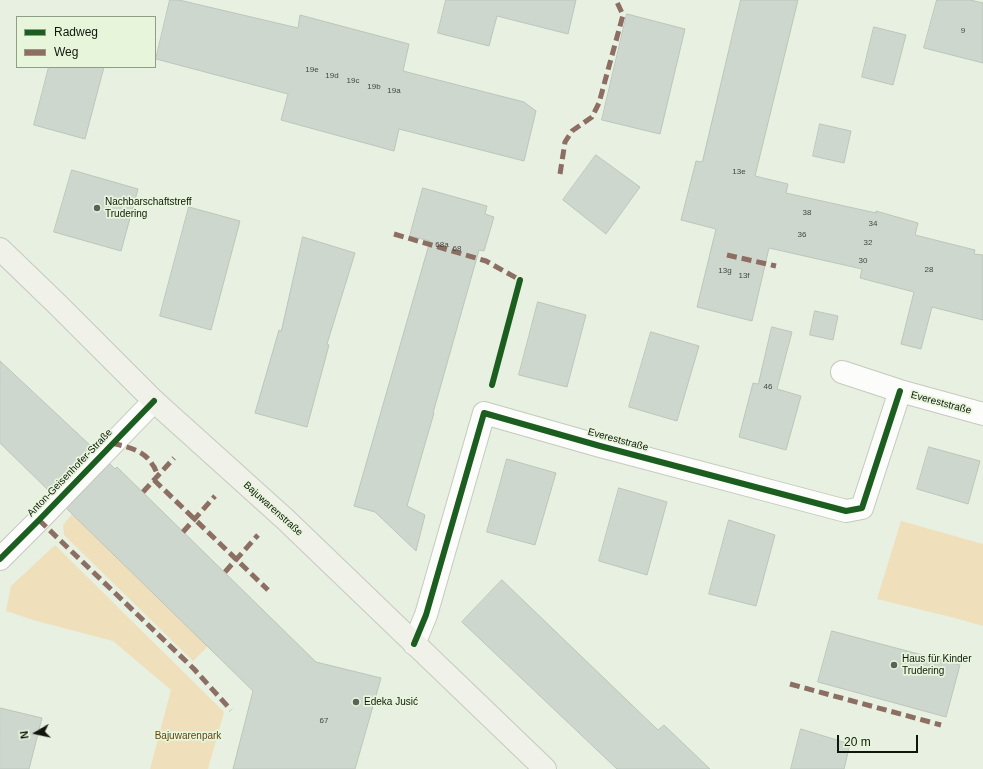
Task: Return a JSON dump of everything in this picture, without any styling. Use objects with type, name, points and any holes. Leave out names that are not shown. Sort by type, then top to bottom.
[{"type":"main road","name":"Bajuwarenstraße","points":[[0,249],[154,401],[285,519],[545,769]]},
{"type":"street","name":"Evereststraße","points":[[842,372],[900,391],[983,414]]},
{"type":"street","name":"Evereststraße","points":[[414,644],[426,615],[484,413],[600,446],[846,511],[862,508],[900,391]]},
{"type":"street","name":"Anton-Geisenhofer-Straße","points":[[0,559],[154,401]]},
{"type":"green space","points":[[72,514],[208,646],[193,661],[64,535],[63,525]]},
{"type":"green space","points":[[901,521],[983,544],[983,626],[877,599]]},
{"type":"green space","name":"Bajuwarenpark","points":[[55,545],[224,712],[208,769],[150,769],[171,690],[113,641],[33,620],[6,611],[11,586]]},
{"type":"building","points":[[170,0],[179,0],[298,28],[300,15],[409,44],[403,71],[524,102],[536,111],[524,161],[399,129],[394,151],[281,120],[288,94],[156,59]]},
{"type":"building","points":[[446,0],[576,0],[568,34],[497,16],[489,46],[438,33]]},
{"type":"building","points":[[741,0],[798,0],[755,176],[788,184],[786,193],[876,213],[876,211],[918,223],[915,235],[975,250],[974,254],[983,255],[983,320],[932,307],[921,349],[901,344],[914,292],[860,278],[862,269],[769,248],[752,321],[697,307],[716,229],[681,220],[696,161],[702,162]]},
{"type":"building","points":[[937,0],[970,0],[983,3],[983,63],[924,48]]},
{"type":"building","points":[[627,14],[685,29],[660,134],[602,120]]},
{"type":"building","points":[[874,27],[906,35],[893,85],[862,77]]},
{"type":"building","points":[[49,68],[104,68],[85,139],[34,125]]},
{"type":"building","points":[[820,124],[851,131],[844,163],[813,156]]},
{"type":"building","points":[[596,155],[640,187],[606,234],[563,200]]},
{"type":"building","name":"Nachbarschaftstreff Trudering","points":[[72,170],[138,189],[121,251],[54,232]]},
{"type":"building","points":[[423,188],[487,206],[485,214],[494,217],[484,251],[479,250],[407,506],[425,515],[416,551],[375,512],[354,506],[430,241],[410,236]]},
{"type":"building","points":[[189,207],[240,221],[211,330],[160,316]]},
{"type":"building","points":[[303,237],[355,253],[327,344],[329,345],[307,427],[255,413],[279,330],[281,331]]},
{"type":"building","points":[[538,302],[586,315],[567,387],[519,375]]},
{"type":"building","points":[[815,311],[838,316],[833,340],[810,335]]},
{"type":"building","points":[[772,327],[792,332],[777,389],[801,396],[786,450],[739,437],[753,383],[758,384]]},
{"type":"building","points":[[651,332],[699,346],[677,421],[629,407]]},
{"type":"building","points":[[0,361],[92,447],[49,491],[0,443]]},
{"type":"building","points":[[929,447],[980,461],[968,504],[917,489]]},
{"type":"building","points":[[507,459],[556,473],[535,545],[487,532]]},
{"type":"building","points":[[110,464],[115,469],[117,467],[316,662],[381,678],[355,769],[233,769],[253,691],[67,509]]},
{"type":"building","points":[[619,488],[667,502],[647,575],[599,561]]},
{"type":"building","points":[[729,520],[775,535],[756,606],[709,594]]},
{"type":"building","points":[[502,580],[658,730],[664,725],[710,769],[617,769],[462,622]]},
{"type":"building","points":[[832,631],[960,665],[946,717],[818,682]]},
{"type":"building","points":[[0,708],[42,718],[29,769],[0,769]]},
{"type":"building","points":[[801,729],[850,744],[844,769],[791,769]]},
{"type":"marked path","points":[[560,174],[565,142],[572,131],[592,117],[599,103],[623,15],[616,0]]},
{"type":"marked path","points":[[394,234],[486,261],[520,280],[519,283]]},
{"type":"marked path","points":[[727,255],[776,266]]},
{"type":"marked path","points":[[112,443],[140,452],[149,459],[158,476]]},
{"type":"marked path","points":[[143,492],[174,458]]},
{"type":"marked path","points":[[154,480],[268,590]]},
{"type":"marked path","points":[[183,532],[215,496]]},
{"type":"marked path","points":[[39,520],[194,669],[231,710]]},
{"type":"marked path","points":[[225,572],[258,535]]},
{"type":"marked path","points":[[790,684],[941,725]]},
{"type":"cycle path","points":[[492,385],[520,280]]},
{"type":"cycle path","points":[[414,644],[426,615],[484,413],[600,446],[846,511],[862,508],[900,391]]},
{"type":"cycle path","points":[[0,559],[154,401]]},
{"type":"place","name":"Nachbarschaftstreff Trudering","points":[[97,208]]},
{"type":"place","name":"Haus für Kinder Trudering","points":[[894,665]]},
{"type":"place","name":"Edeka Jusić","points":[[356,702]]}]
